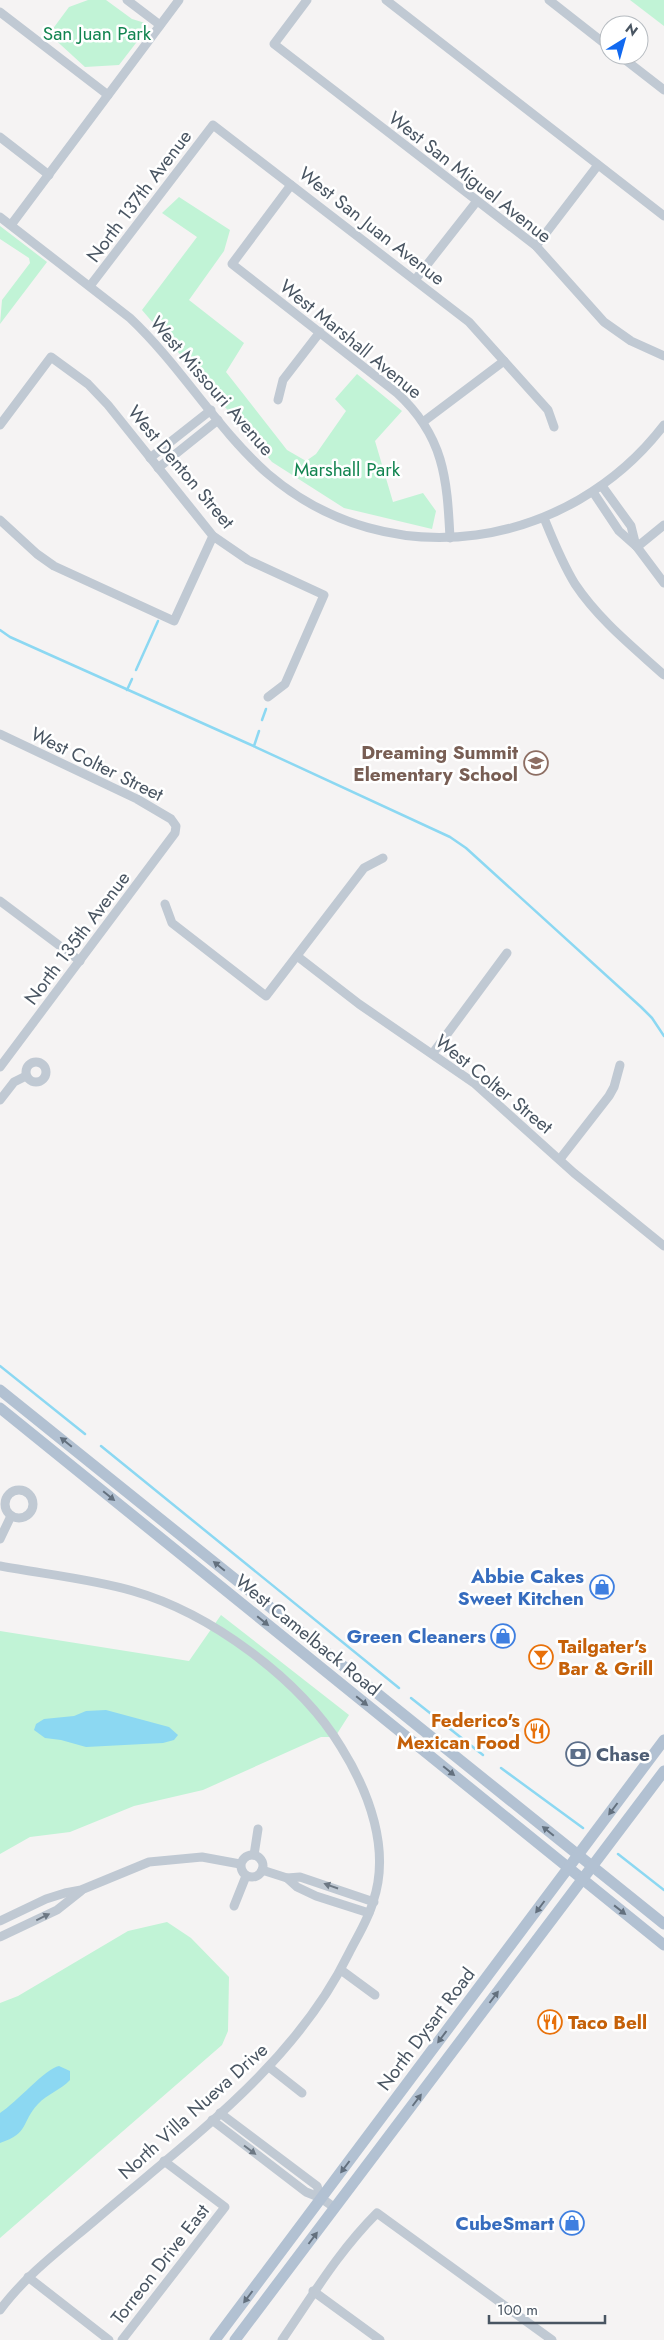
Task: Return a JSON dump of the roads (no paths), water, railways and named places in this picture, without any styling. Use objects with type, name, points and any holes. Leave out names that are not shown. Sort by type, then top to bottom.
[{"type":"main road","name":"West Camelback Road","points":[[0,1390],[664,1924]]},
{"type":"main road","name":"West Camelback Road","points":[[0,1408],[664,1945]]},
{"type":"main road","points":[[71,1466],[80,1454]]},
{"type":"main road","points":[[384,1718],[393,1707]]},
{"type":"main road","name":"North Dysart Road","points":[[216,2340],[664,1740]]},
{"type":"main road","name":"North Dysart Road","points":[[235,2340],[664,1771]]},
{"type":"street","points":[[127,0],[160,25]]},
{"type":"street","points":[[11,226],[179,0]]},
{"type":"street","name":"West San Miguel Avenue","points":[[307,0],[274,44],[536,246],[604,322],[631,341],[664,356]]},
{"type":"street","points":[[386,0],[664,216]]},
{"type":"street","points":[[548,0],[599,39]]},
{"type":"street","points":[[0,12],[108,95]]},
{"type":"street","points":[[633,65],[664,90]]},
{"type":"street","name":"West San Juan Avenue","points":[[213,125],[469,322],[548,410],[554,427]]},
{"type":"street","name":"North 137th Avenue","points":[[90,286],[213,125]]},
{"type":"street","points":[[0,137],[49,175]]},
{"type":"street","points":[[536,246],[598,164]]},
{"type":"street","name":"West Marshall Avenue","points":[[291,185],[232,264],[397,393],[422,422],[439,454],[445,474],[450,538]]},
{"type":"street","points":[[415,280],[477,201]]},
{"type":"street","name":"West Missouri Avenue","points":[[0,217],[90,286],[148,335],[232,438],[268,473],[286,487],[329,513],[376,529],[400,534],[450,538]]},
{"type":"street","points":[[278,400],[283,380],[320,332]]},
{"type":"street","name":"West Denton Street","points":[[0,425],[51,357],[88,384],[108,405],[212,536],[248,560],[324,595],[285,684],[268,697]]},
{"type":"street","points":[[422,422],[504,361]]},
{"type":"street","points":[[150,458],[211,410]]},
{"type":"street","points":[[158,468],[218,420]]},
{"type":"street","points":[[450,538],[506,530],[544,518],[602,486],[629,464],[664,425]]},
{"type":"street","points":[[179,435],[187,445]]},
{"type":"street","points":[[602,486],[631,526],[637,547]]},
{"type":"street","points":[[593,492],[619,531],[637,547],[664,583]]},
{"type":"street","points":[[614,523],[624,516]]},
{"type":"street","points":[[544,518],[564,564],[590,604],[664,675]]},
{"type":"street","points":[[0,520],[37,554],[54,566],[174,621],[212,536]]},
{"type":"street","points":[[637,547],[664,525]]},
{"type":"street","name":"West Colter Street","points":[[0,734],[138,799],[171,819],[176,826]]},
{"type":"street","name":"North 135th Avenue","points":[[0,1065],[175,834],[176,826]]},
{"type":"street","points":[[165,904],[172,923],[266,996],[364,868],[383,858]]},
{"type":"street","points":[[0,901],[80,961]]},
{"type":"street","points":[[433,1053],[507,953]]},
{"type":"street","name":"West Colter Street","points":[[297,956],[360,1004],[474,1082],[560,1159],[664,1246]]},
{"type":"street","points":[[560,1159],[609,1096],[620,1065]]},
{"type":"street","points":[[0,1100],[14,1082],[26,1076]]},
{"type":"street","points":[[16,1490],[25,1491],[32,1497],[33,1506],[29,1514],[20,1518],[12,1516],[2,1506],[8,1495],[16,1490]]},
{"type":"street","points":[[0,1538],[12,1516]]},
{"type":"street","name":"North Villa Nueva Drive","points":[[0,1566],[130,1590],[155,1598],[194,1617],[272,1668],[320,1717],[349,1760],[362,1787],[377,1832],[379,1876],[374,1902],[341,1970],[316,2010],[269,2067],[220,2113],[28,2278],[0,2310]]},
{"type":"street","points":[[254,1855],[258,1828]]},
{"type":"street","points":[[254,1855],[261,1859],[262,1870],[258,1875],[246,1876],[241,1870],[240,1864],[244,1858],[254,1855]]},
{"type":"street","points":[[0,1921],[46,1899],[81,1890],[149,1862],[202,1857],[240,1864]]},
{"type":"street","points":[[262,1870],[287,1878],[300,1877],[374,1902]]},
{"type":"street","points":[[234,1906],[246,1876]]},
{"type":"street","points":[[287,1878],[297,1887],[316,1896],[369,1913]]},
{"type":"street","points":[[0,1936],[57,1910],[81,1890]]},
{"type":"street","points":[[341,1970],[375,1996]]},
{"type":"street","points":[[269,2067],[302,2093]]},
{"type":"street","points":[[220,2113],[317,2186],[321,2198]]},
{"type":"street","points":[[212,2120],[309,2194],[321,2198],[335,2208]]},
{"type":"street","name":"Torreon Drive East","points":[[122,2340],[225,2207],[164,2161]]},
{"type":"street","points":[[282,2340],[353,2237],[377,2213],[552,2340]]},
{"type":"street","points":[[28,2278],[110,2340]]},
{"type":"street","points":[[314,2292],[380,2340]]},
{"type":"water","points":[[106,1710],[169,1727],[178,1735],[174,1740],[163,1743],[86,1747],[45,1738],[34,1730],[36,1724],[44,1719],[74,1716],[86,1711]]},
{"type":"water","points":[[59,2066],[70,2071],[70,2080],[38,2104],[21,2131],[0,2143],[0,2113],[39,2079],[53,2068]]},
{"type":"waterway","points":[[136,670],[158,621]]},
{"type":"waterway","points":[[0,630],[10,637],[450,837],[466,848],[641,1007],[652,1018],[664,1036]]},
{"type":"waterway","points":[[127,690],[132,679]]},
{"type":"waterway","points":[[262,720],[266,709]]},
{"type":"waterway","points":[[254,746],[259,731]]},
{"type":"waterway","points":[[0,1366],[85,1434]]},
{"type":"waterway","points":[[101,1446],[399,1688]]},
{"type":"waterway","points":[[411,1698],[483,1755]]},
{"type":"waterway","points":[[501,1768],[583,1828]]},
{"type":"waterway","points":[[618,1854],[664,1890]]},
{"type":"place","name":"Dreaming Summit Elementary School","points":[[536,763]]},
{"type":"place","name":"Abbie Cakes Sweet Kitchen","points":[[602,1587]]},
{"type":"place","name":"Green Cleaners","points":[[503,1636]]},
{"type":"place","name":"Tailgater's Bar & Grill","points":[[541,1657]]},
{"type":"place","name":"Federico's Mexican Food","points":[[537,1731]]},
{"type":"place","name":"Chase","points":[[578,1754]]},
{"type":"place","name":"Taco Bell","points":[[550,2022]]},
{"type":"place","name":"CubeSmart","points":[[572,2223]]},
{"type":"park label","name":"San Juan Park","points":[[97,33]]},
{"type":"park label","name":"Marshall Park","points":[[347,469]]}]
